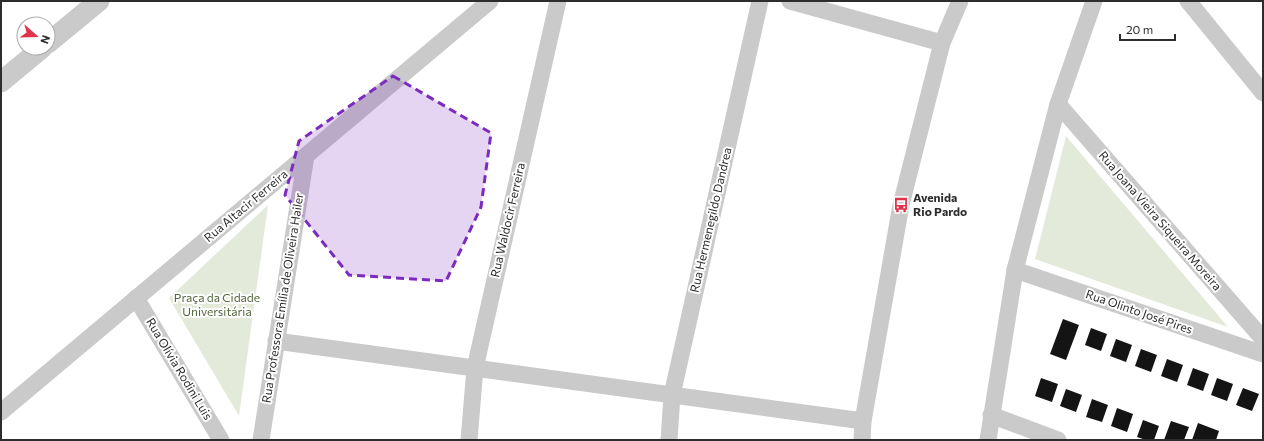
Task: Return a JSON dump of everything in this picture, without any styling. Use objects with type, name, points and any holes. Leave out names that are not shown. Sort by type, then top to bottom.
[{"type":"street","points":[[56,36],[99,1]]},
{"type":"street","name":"Rua Altacir Ferreira","points":[[1,412],[490,1]]},
{"type":"street","name":"Rua Waldocir Ferreira","points":[[469,440],[475,368],[558,1]]},
{"type":"street","name":"Rua Hermenegildo Dandrea","points":[[668,440],[672,395],[760,1]]},
{"type":"street","points":[[790,1],[942,43]]},
{"type":"street","points":[[862,440],[863,421],[901,205],[942,43],[960,1]]},
{"type":"street","points":[[988,440],[1015,270],[1058,104],[1094,1]]},
{"type":"street","points":[[1188,1],[1263,93]]},
{"type":"street","points":[[1,82],[32,56]]},
{"type":"street","name":"Rua Joana Vieira Siqueira Moreira","points":[[1058,104],[1263,339]]},
{"type":"street","name":"Rua Professora Emília de Oliveira Hailer","points":[[261,440],[306,156]]},
{"type":"street","name":"Rua Olinto José Pires","points":[[1015,270],[1263,354]]},
{"type":"street","name":"Rua Olívia Rodini Luis","points":[[136,298],[221,440]]},
{"type":"street","points":[[276,341],[863,421]]},
{"type":"street","points":[[991,415],[1058,440]]},
{"type":"highlighted area","points":[[393,76],[491,133],[481,207],[446,281],[349,275],[285,195],[299,141]]},
{"type":"green space","points":[[1066,136],[1228,327],[1035,259]]},
{"type":"green space","name":"Praça da Cidade Universitária","points":[[268,205],[239,416],[169,298]]},
{"type":"building","points":[[1063,319],[1079,325],[1066,360],[1050,354]]},
{"type":"building","points":[[1091,328],[1107,334],[1101,351],[1085,345]]},
{"type":"building","points":[[1116,339],[1132,345],[1126,362],[1110,356]]},
{"type":"building","points":[[1141,349],[1157,355],[1151,372],[1135,366]]},
{"type":"building","points":[[1167,359],[1183,365],[1177,382],[1161,376]]},
{"type":"building","points":[[1193,368],[1209,374],[1203,391],[1187,385]]},
{"type":"building","points":[[1041,378],[1058,384],[1052,402],[1035,396]]},
{"type":"building","points":[[1217,378],[1233,384],[1227,401],[1211,395]]},
{"type":"building","points":[[1243,388],[1259,394],[1252,411],[1236,405]]},
{"type":"building","points":[[1066,389],[1082,395],[1076,412],[1060,406]]},
{"type":"building","points":[[1092,399],[1108,405],[1102,422],[1086,417]]},
{"type":"building","points":[[1117,408],[1133,414],[1127,432],[1111,426]]},
{"type":"building","points":[[1143,420],[1159,426],[1154,440],[1146,440],[1137,437]]},
{"type":"building","points":[[1171,421],[1189,427],[1184,440],[1164,440]]},
{"type":"building","points":[[1198,423],[1219,431],[1216,440],[1192,440]]},
{"type":"place","name":"Avenida Rio Pardo","points":[[901,205]]}]
